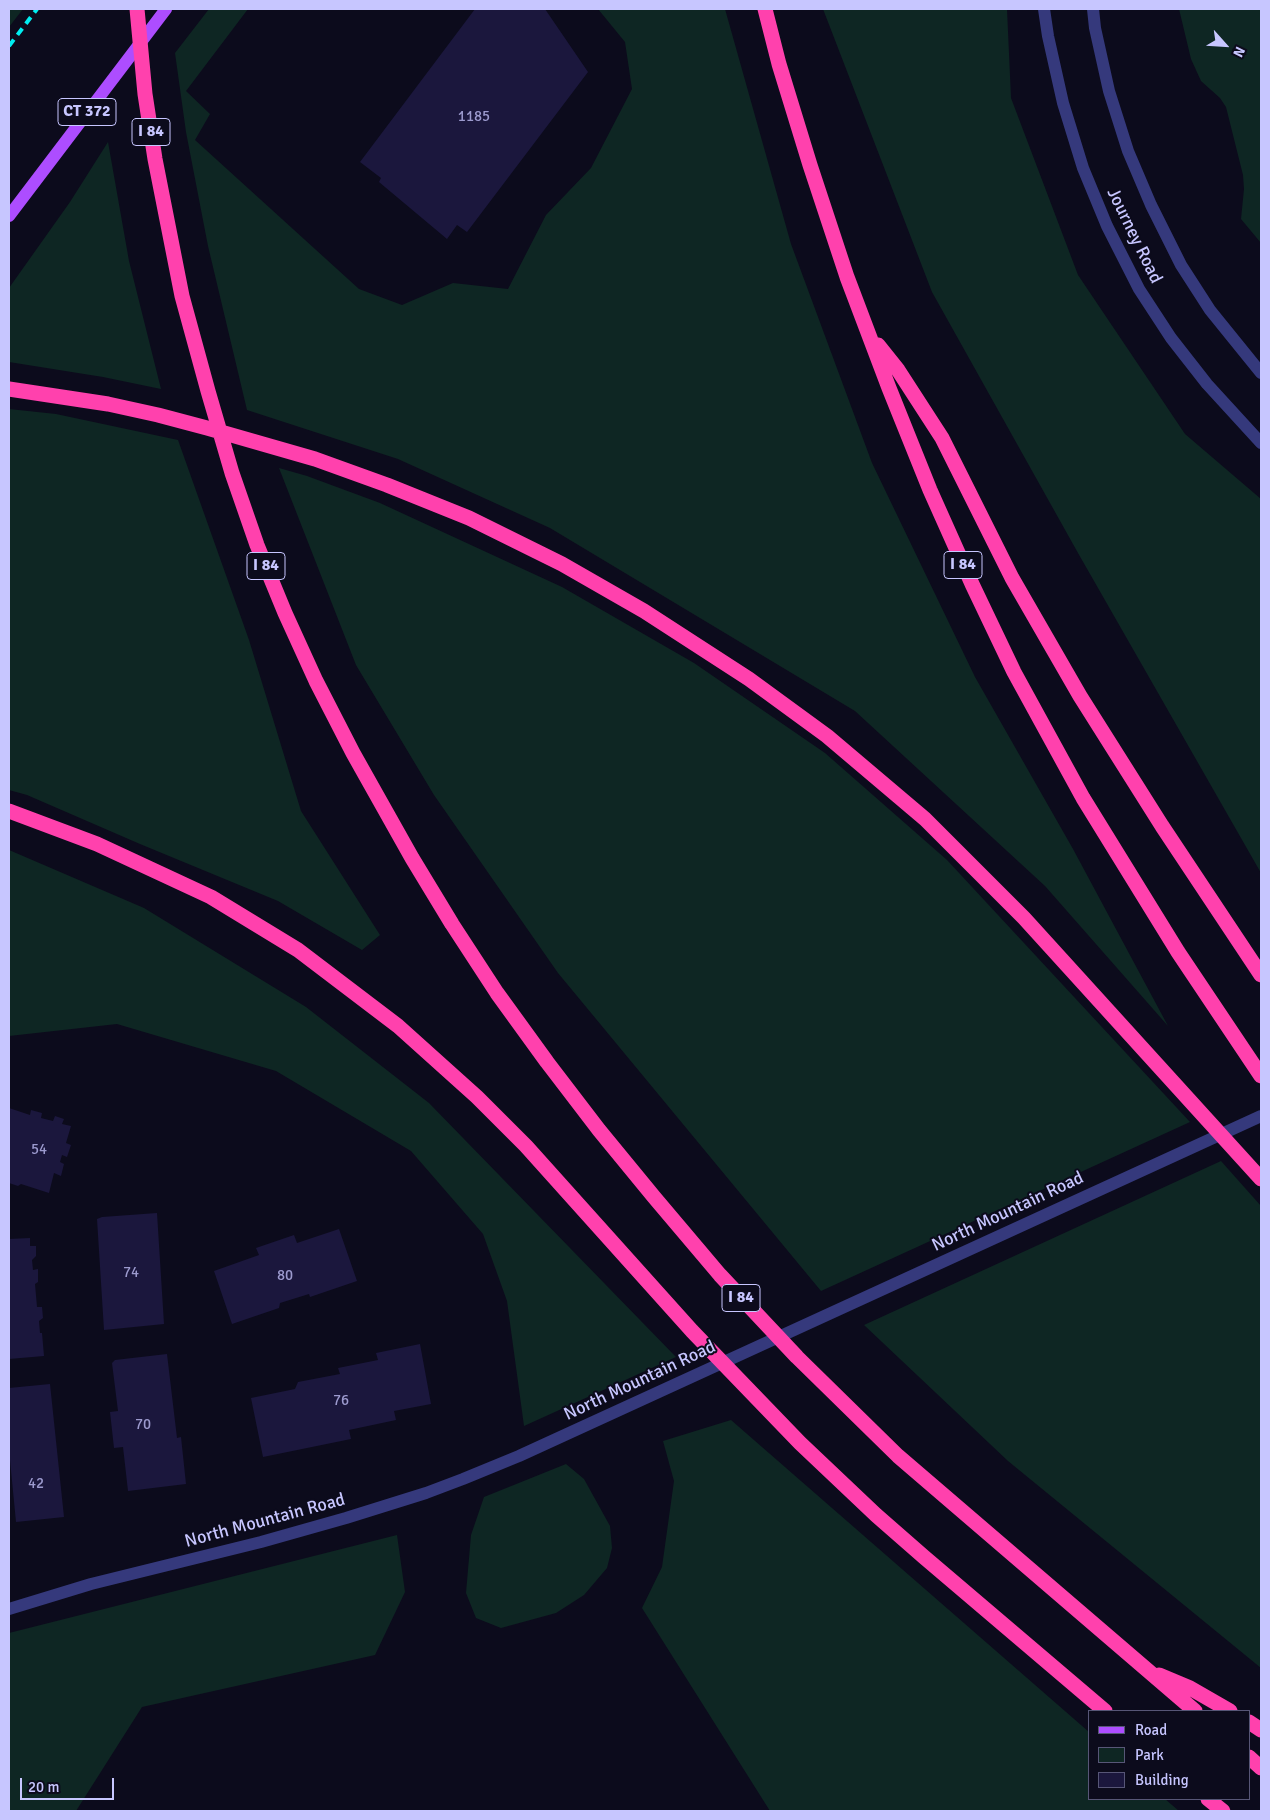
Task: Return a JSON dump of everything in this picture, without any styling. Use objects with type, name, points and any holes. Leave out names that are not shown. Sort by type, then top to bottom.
[{"type":"highway","name":"I 84","points":[[137,9],[155,159],[173,253],[182,296],[232,473],[257,545],[316,681],[390,818],[452,924],[497,993],[552,1070],[654,1197],[720,1274],[791,1351],[859,1420],[898,1456],[1194,1710]]},
{"type":"highway","name":"I 84","points":[[765,9],[779,64],[847,277],[930,490],[972,584],[1014,672],[1059,756],[1116,854],[1178,952],[1261,1076]]},
{"type":"highway","points":[[868,332],[898,370],[942,438],[1012,578],[1080,696],[1162,826],[1261,975]]},
{"type":"highway","points":[[9,389],[108,404],[191,423],[315,459],[387,485],[516,540],[599,584],[703,648],[827,736],[899,796],[974,866],[1261,1179]]},
{"type":"highway","points":[[9,811],[97,844],[220,902],[298,950],[398,1026],[477,1097],[526,1146],[692,1331],[800,1443],[876,1515],[1104,1710]]},
{"type":"highway","points":[[1146,1670],[1190,1688],[1228,1710]]},
{"type":"highway","points":[[1250,1723],[1261,1730]]},
{"type":"highway","points":[[1250,1758],[1261,1768]]},
{"type":"highway","points":[[1209,1800],[1223,1811]]},
{"type":"main road","name":"CT 372","points":[[9,216],[166,9]]},
{"type":"street","name":"Journey Road","points":[[1044,9],[1063,103],[1083,168],[1107,226],[1139,289],[1171,338],[1207,384],[1261,443]]},
{"type":"street","name":"Journey Road","points":[[1093,9],[1095,28],[1109,91],[1128,151],[1151,206],[1181,265],[1210,310],[1261,372]]},
{"type":"street","name":"North Mountain Road","points":[[9,1609],[91,1584],[270,1540],[426,1493],[519,1456],[1261,1116]]},
{"type":"green space","points":[[9,9],[23,9],[9,27]]},
{"type":"green space","points":[[209,9],[248,9],[186,91],[210,114],[195,140],[359,289],[402,305],[453,283],[508,289],[546,215],[591,168],[632,89],[625,42],[598,9],[725,9],[791,244],[872,463],[975,677],[1073,849],[1168,1026],[1045,886],[855,711],[550,528],[398,459],[247,410],[208,246],[186,132],[175,53]]},
{"type":"green space","points":[[823,9],[1007,9],[1011,98],[1078,275],[1185,434],[1261,499],[1261,873],[1078,553],[932,292]]},
{"type":"green space","points":[[1179,9],[1261,9],[1261,243],[1241,219],[1244,189],[1243,175],[1226,107],[1220,98],[1201,81],[1191,59]]},
{"type":"green space","points":[[108,142],[129,261],[161,389],[103,377],[9,362],[9,288],[70,202]]},
{"type":"green space","points":[[9,409],[56,414],[178,440],[249,640],[301,811],[380,935],[362,950],[278,901],[27,795],[9,790]]},
{"type":"green space","points":[[279,468],[307,476],[380,503],[562,587],[694,663],[825,753],[947,860],[1190,1122],[821,1291],[558,973],[434,795],[356,665]]},
{"type":"green space","points":[[9,850],[144,908],[306,1007],[429,1103],[676,1357],[524,1426],[507,1301],[483,1234],[411,1151],[276,1071],[117,1024],[9,1036]]},
{"type":"green space","points":[[1221,1161],[1261,1206],[1261,1668],[1008,1461],[864,1325]]},
{"type":"green space","points":[[731,1420],[1088,1731],[1088,1800],[1166,1800],[1179,1811],[770,1811],[642,1608],[662,1567],[674,1481],[663,1441]]},
{"type":"green space","points":[[566,1464],[584,1479],[610,1526],[612,1548],[607,1568],[584,1595],[556,1613],[501,1628],[476,1618],[466,1593],[471,1535],[484,1497]]},
{"type":"green space","points":[[397,1535],[405,1592],[375,1655],[142,1707],[76,1811],[9,1811],[9,1633]]},
{"type":"building","points":[[475,9],[545,9],[588,72],[467,232],[457,225],[447,239],[379,182],[381,178],[360,162]]},
{"type":"building","points":[[9,1108],[30,1115],[31,1110],[42,1113],[41,1118],[53,1121],[55,1116],[64,1119],[62,1124],[71,1126],[66,1143],[71,1145],[67,1157],[62,1155],[60,1162],[64,1164],[61,1176],[54,1173],[49,1193],[21,1184],[18,1186],[9,1183]]},
{"type":"building","points":[[157,1213],[164,1324],[104,1330],[97,1219]]},
{"type":"building","points":[[339,1229],[357,1281],[310,1297],[309,1294],[280,1303],[279,1308],[232,1324],[214,1271],[259,1255],[256,1248],[294,1235],[297,1243]]},
{"type":"building","points":[[30,1238],[30,1246],[36,1246],[36,1256],[32,1260],[33,1270],[38,1269],[38,1282],[35,1284],[37,1307],[42,1307],[43,1318],[39,1321],[44,1356],[9,1359],[9,1239]]},
{"type":"building","points":[[420,1344],[431,1404],[394,1411],[396,1420],[349,1430],[351,1439],[263,1457],[251,1398],[295,1389],[298,1382],[340,1374],[338,1368],[378,1360],[376,1353]]},
{"type":"building","points":[[167,1354],[177,1438],[181,1437],[186,1484],[128,1491],[123,1447],[114,1448],[110,1412],[118,1411],[112,1363],[115,1360]]},
{"type":"building","points":[[50,1384],[64,1517],[16,1522],[9,1450],[9,1388]]},
{"type":"railway","points":[[9,46],[37,9]]}]
